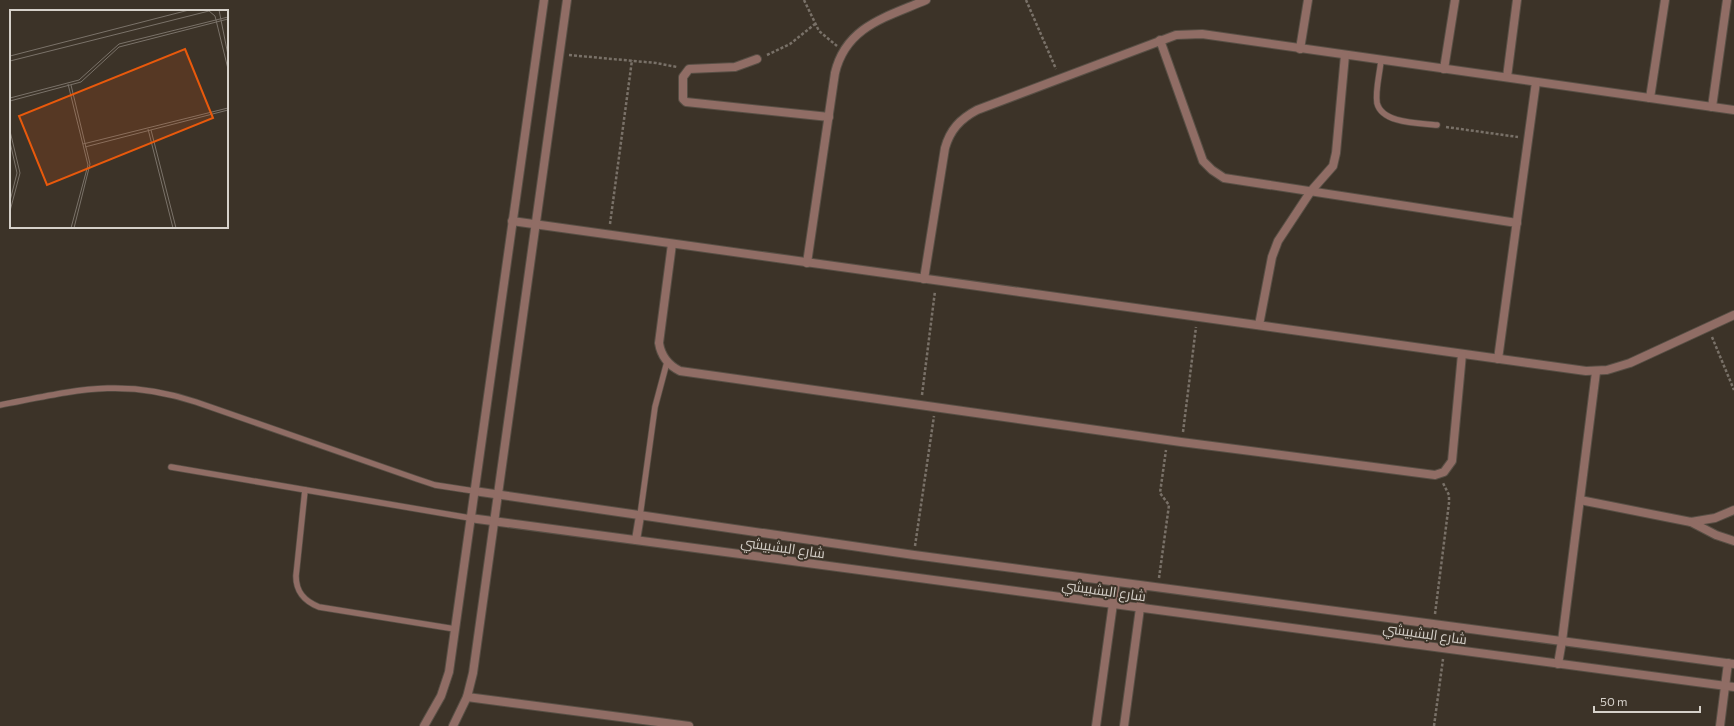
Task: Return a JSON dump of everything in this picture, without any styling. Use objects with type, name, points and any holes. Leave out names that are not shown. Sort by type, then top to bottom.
[{"type":"street","points":[[424,726],[435,710],[446,684],[544,0]]},
{"type":"street","points":[[453,726],[467,697],[473,673],[534,224],[567,0]]},
{"type":"street","points":[[807,262],[835,72],[844,50],[856,35],[871,24],[926,0]]},
{"type":"street","points":[[1300,49],[1308,0]]},
{"type":"street","points":[[1444,69],[1455,0]]},
{"type":"street","points":[[1507,78],[1517,0]]},
{"type":"street","points":[[1650,98],[1665,0]]},
{"type":"street","points":[[1712,107],[1727,0]]},
{"type":"street","points":[[924,279],[945,148],[953,129],[960,121],[976,110],[1176,35],[1193,34],[1734,110]]},
{"type":"street","points":[[1160,40],[1203,161],[1207,166],[1224,178],[1517,223]]},
{"type":"street","points":[[1259,325],[1272,257],[1276,246],[1286,227],[1311,191],[1333,166],[1336,153],[1345,55]]},
{"type":"street","points":[[756,59],[735,67],[692,68],[686,71],[683,77],[682,98],[686,102],[829,117]]},
{"type":"street","points":[[1498,359],[1536,82]]},
{"type":"street","points":[[512,221],[1596,372],[1630,363],[1734,315]]},
{"type":"street","points":[[672,244],[659,343],[661,353],[667,362],[680,371],[920,406],[1435,475],[1444,472],[1452,461],[1462,354]]},
{"type":"street","points":[[1558,664],[1596,372]]},
{"type":"street","name":"شارع البشبيشي","points":[[474,491],[914,555],[1731,664]]},
{"type":"street","points":[[1580,500],[1690,522],[1716,535],[1734,541]]},
{"type":"street","points":[[1690,522],[1714,518],[1734,510]]},
{"type":"street","points":[[636,540],[640,516]]},
{"type":"street","name":"شارع البشبيشي","points":[[470,518],[1734,687]]},
{"type":"street","points":[[1096,726],[1116,582]]},
{"type":"street","points":[[1124,726],[1143,586]]},
{"type":"street","points":[[1720,726],[1725,686],[1731,664]]},
{"type":"street","points":[[467,697],[689,726]]},
{"type":"lane","points":[[1381,60],[1377,99],[1382,112],[1392,119],[1437,126]]},
{"type":"lane","points":[[640,516],[655,407],[667,362]]},
{"type":"lane","points":[[0,405],[89,388],[125,388],[161,392],[196,402],[417,479],[442,486],[474,491]]},
{"type":"lane","points":[[171,467],[470,518]]},
{"type":"lane","points":[[305,490],[296,576],[298,588],[305,599],[319,607],[455,629]]},
{"type":"path","points":[[804,0],[815,24],[826,39],[844,50]]},
{"type":"path","points":[[1026,0],[1060,78]]},
{"type":"path","points":[[756,59],[790,44],[815,24]]},
{"type":"path","points":[[559,54],[632,60],[672,66],[686,71]]},
{"type":"path","points":[[609,235],[632,60]]},
{"type":"path","points":[[1437,126],[1529,139]]},
{"type":"path","points":[[920,406],[936,281]]},
{"type":"path","points":[[1181,442],[1198,317]]},
{"type":"path","points":[[1708,327],[1734,390]]},
{"type":"path","points":[[914,555],[935,408]]},
{"type":"path","points":[[1158,588],[1169,505],[1160,492],[1168,440]]},
{"type":"path","points":[[1434,624],[1449,503],[1446,487],[1435,475]]},
{"type":"path","points":[[1434,726],[1445,648]]}]
